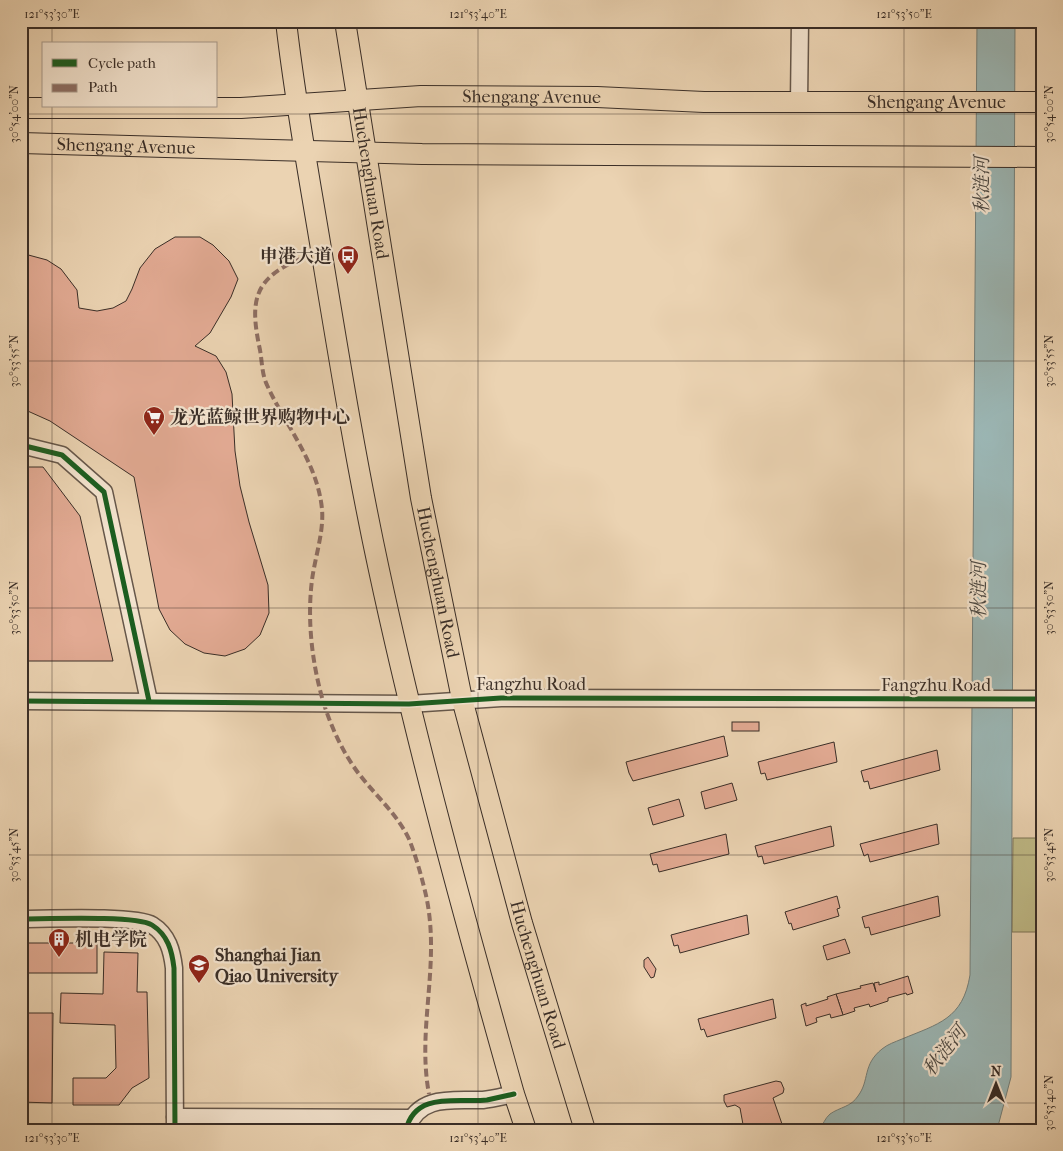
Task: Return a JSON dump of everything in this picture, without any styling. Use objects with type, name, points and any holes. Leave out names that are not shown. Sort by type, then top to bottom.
[{"type":"main road","points":[[286,21],[296,104],[356,457],[378,569],[409,704],[447,851],[514,1094],[526,1130]]},
{"type":"main road","name":"Huchenghuan Road","points":[[346,21],[420,498],[462,699],[522,923],[584,1130]]},
{"type":"main road","name":"Shengang Avenue","points":[[21,108],[241,108],[420,96],[597,96],[704,102],[1042,102]]},
{"type":"main road","name":"Shengang Avenue","points":[[21,143],[366,152],[1042,157]]},
{"type":"street","points":[[799,102],[800,21]]},
{"type":"street","points":[[21,445],[62,455],[104,492],[149,701]]},
{"type":"street","name":"Fangzhu Road","points":[[21,700],[409,704],[462,699],[1042,699]]},
{"type":"street","points":[[21,919],[130,920],[152,924],[163,936],[172,954],[174,968],[175,1124],[408,1124],[426,1104],[437,1100],[486,1100],[514,1094]]},
{"type":"shaded area","points":[[1013,838],[1042,838],[1042,932],[1012,932]]},
{"type":"water","name":"秋涟河","points":[[977,21],[1015,21],[1011,1077],[997,1130],[819,1130],[830,1114],[855,1100],[862,1090],[872,1061],[882,1049],[937,1024],[955,1011],[967,990],[970,975]]},
{"type":"building","name":"龙光蓝鲸世界购物中心","points":[[175,237],[200,237],[213,245],[229,261],[238,279],[231,297],[210,333],[195,346],[216,356],[226,372],[232,394],[235,451],[240,486],[268,585],[269,613],[260,635],[245,649],[225,656],[204,653],[185,644],[170,630],[159,609],[134,477],[50,421],[21,408],[21,253],[47,260],[61,269],[77,290],[79,308],[97,311],[113,308],[126,301],[140,268],[155,249]]},
{"type":"building","points":[[21,467],[43,467],[80,516],[113,661],[21,661]]},
{"type":"building","points":[[732,722],[759,722],[759,731],[732,731]]},
{"type":"building","points":[[724,736],[728,756],[633,781],[629,773],[626,762]]},
{"type":"building","points":[[834,742],[837,762],[767,780],[765,773],[761,774],[758,762]]},
{"type":"building","points":[[937,750],[940,770],[870,789],[868,781],[864,782],[861,771]]},
{"type":"building","points":[[732,783],[737,800],[705,809],[701,792]]},
{"type":"building","points":[[679,799],[684,816],[653,825],[648,808]]},
{"type":"building","points":[[937,824],[939,844],[870,862],[868,854],[864,856],[860,844]]},
{"type":"building","points":[[831,826],[834,846],[764,864],[762,856],[758,857],[755,846]]},
{"type":"building","points":[[726,834],[729,854],[659,872],[657,864],[653,865],[650,854]]},
{"type":"building","points":[[837,896],[840,908],[837,909],[839,916],[793,930],[785,912]]},
{"type":"building","points":[[938,896],[940,916],[871,935],[869,927],[865,928],[862,917]]},
{"type":"building","points":[[747,915],[749,934],[680,953],[678,945],[674,946],[671,935]]},
{"type":"building","points":[[845,939],[850,953],[827,960],[823,946]]},
{"type":"building","name":"机电学院","points":[[21,943],[97,943],[97,973],[21,973]]},
{"type":"building","points":[[104,952],[138,953],[137,992],[147,992],[149,1078],[132,1088],[119,1105],[73,1105],[73,1078],[106,1078],[116,1068],[115,1025],[60,1023],[61,993],[103,994]]},
{"type":"building","points":[[648,957],[656,969],[654,977],[651,978],[644,967],[644,960]]},
{"type":"building","points":[[908,976],[913,993],[888,998],[888,1001],[870,1007],[869,1004],[854,1008],[855,1011],[843,1015],[836,994],[873,983],[876,992],[874,983],[879,982],[879,985]]},
{"type":"building","points":[[836,994],[843,1015],[831,1018],[830,1014],[816,1018],[817,1022],[806,1026],[801,1005],[806,1003],[806,1006],[828,999],[827,997]]},
{"type":"building","points":[[773,999],[776,1018],[707,1037],[704,1029],[701,1030],[698,1019]]},
{"type":"building","points":[[21,1013],[53,1013],[52,1103],[21,1102]]},
{"type":"building","points":[[776,1081],[781,1082],[784,1089],[783,1093],[773,1098],[782,1124],[781,1130],[768,1130],[767,1124],[757,1126],[757,1130],[744,1130],[740,1108],[735,1105],[727,1107],[724,1095]]},
{"type":"marked path","points":[[300,259],[272,275],[258,294],[255,319],[263,372],[265,381],[300,445],[314,475],[319,492],[322,509],[322,527],[312,580],[310,626],[313,657],[323,701],[343,749],[359,774],[392,813],[409,839],[424,887],[431,940],[431,966],[425,1043],[429,1094]]},
{"type":"cycle path","points":[[21,445],[62,455],[104,492],[149,701]]},
{"type":"cycle path","points":[[21,701],[409,704],[501,698],[1042,699]]},
{"type":"cycle path","points":[[21,919],[90,918],[128,920],[152,925],[162,934],[170,950],[174,968],[175,1130]]},
{"type":"cycle path","points":[[406,1130],[411,1118],[418,1109],[428,1104],[487,1100],[514,1094]]},
{"type":"place","name":"申港大道","points":[[348,275]]},
{"type":"place","name":"龙光蓝鲸世界购物中心","points":[[154,436]]},
{"type":"place","name":"机电学院","points":[[59,958]]},
{"type":"place","name":"Shanghai Jian Qiao University","points":[[199,984]]}]
